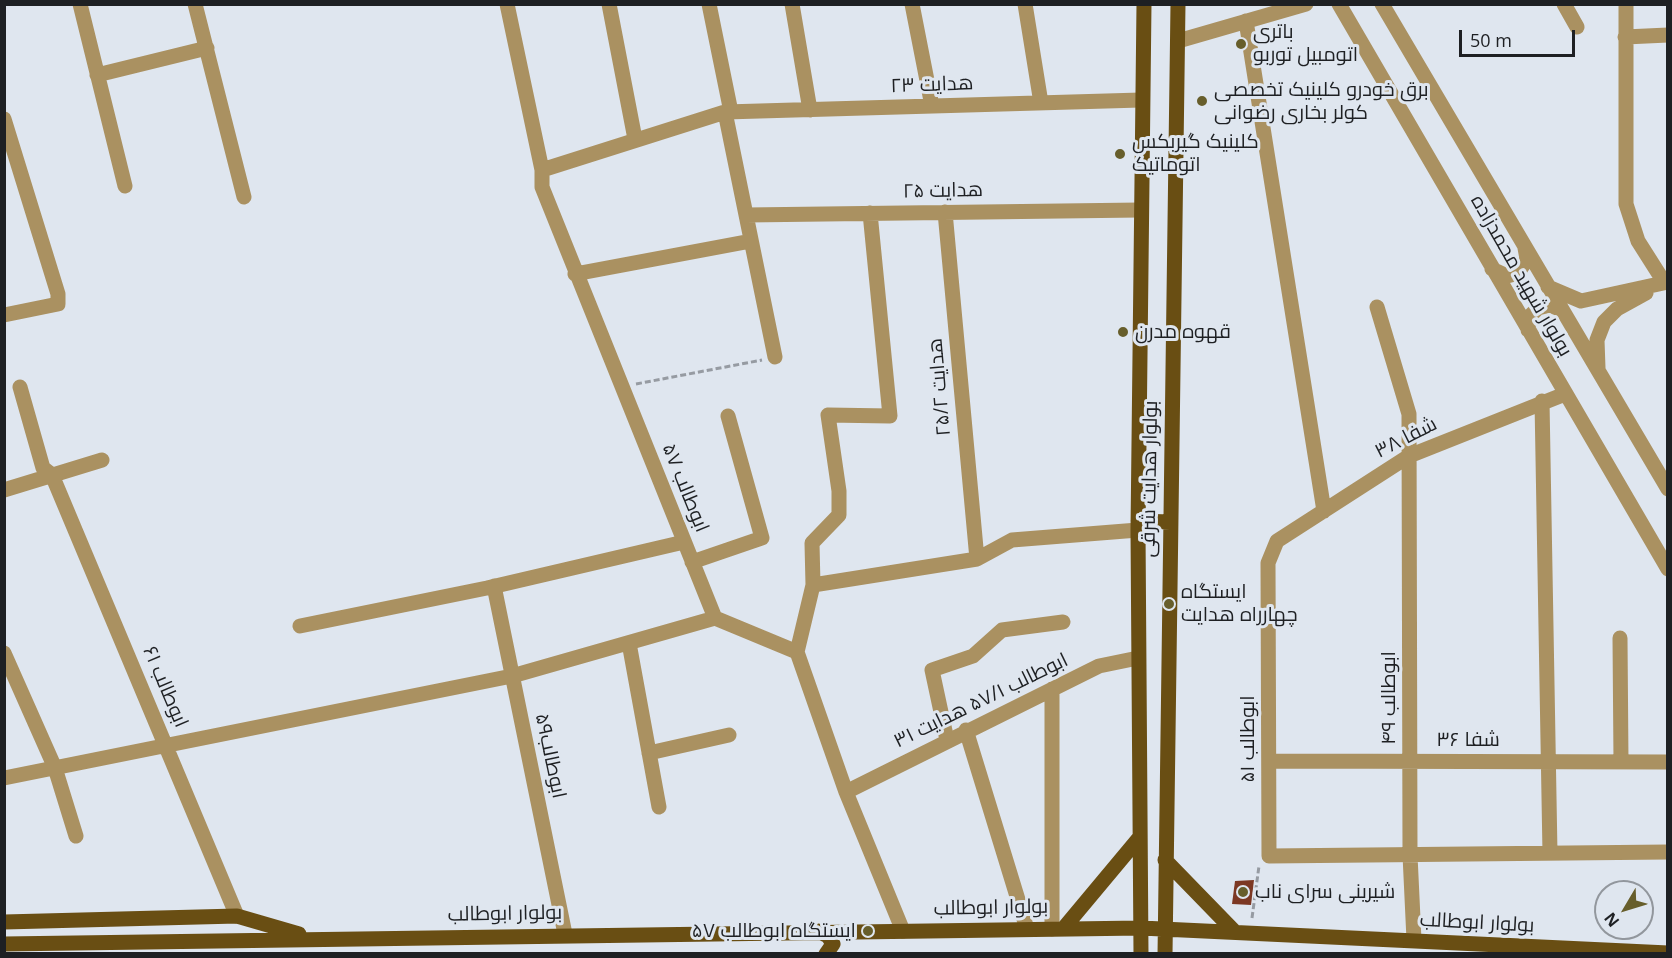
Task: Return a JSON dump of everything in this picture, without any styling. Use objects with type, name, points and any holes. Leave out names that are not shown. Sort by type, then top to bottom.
[{"type":"main road","name":"بولوار هدایت شرقی","points":[[1141,954],[1138,526],[1141,100],[1144,4]]},
{"type":"main road","name":"بولوار هدایت شرقی","points":[[1165,954],[1178,4]]},
{"type":"main road","points":[[1138,526],[1170,522]]},
{"type":"main road","points":[[1058,929],[1139,838]]},
{"type":"main road","points":[[1165,860],[1234,931]]},
{"type":"main road","points":[[4,922],[237,916],[313,938]]},
{"type":"main road","name":"بولوار ابوطالب","points":[[4,944],[566,934],[1140,928],[1668,953]]},
{"type":"main road","points":[[818,931],[828,936],[833,944],[826,954]]},
{"type":"street","points":[[80,4],[125,186]]},
{"type":"street","points":[[195,4],[244,197]]},
{"type":"street","name":"ابوطالب ۵۷","points":[[507,4],[542,171],[542,187],[715,618]]},
{"type":"street","points":[[609,4],[635,139]]},
{"type":"street","points":[[709,4],[746,215],[775,357]]},
{"type":"street","points":[[792,4],[810,110]]},
{"type":"street","points":[[912,4],[932,106]]},
{"type":"street","points":[[1025,4],[1041,103]]},
{"type":"street","points":[[1178,41],[1306,4]]},
{"type":"street","name":"بولوار شهید محمدزاده","points":[[1339,4],[1668,569]]},
{"type":"street","name":"بولوار شهید محمدزاده","points":[[1382,4],[1668,489]]},
{"type":"street","points":[[1564,4],[1578,27]]},
{"type":"street","points":[[1626,4],[1626,204],[1638,241],[1666,282]]},
{"type":"street","points":[[1246,21],[1324,511]]},
{"type":"street","points":[[1625,37],[1668,35]]},
{"type":"street","points":[[97,75],[207,48]]},
{"type":"street","name":"هدایت ۲۳","points":[[542,171],[635,139],[728,112],[1141,100]]},
{"type":"street","points":[[4,119],[58,294],[58,304],[4,315]]},
{"type":"street","name":"هدایت ۲۵","points":[[746,215],[1140,210]]},
{"type":"street","name":"هدایت ۲۵/۲","points":[[945,212],[977,559]]},
{"type":"street","points":[[870,213],[890,416],[828,415],[839,490],[839,515],[812,543],[813,585],[797,652],[846,792],[903,930]]},
{"type":"street","points":[[575,274],[751,241]]},
{"type":"street","points":[[1492,269],[1507,276],[1518,273],[1527,259],[1525,248]]},
{"type":"street","points":[[1548,287],[1581,301],[1666,282]]},
{"type":"street","points":[[1598,371],[1597,340],[1604,322],[1617,309],[1666,282]]},
{"type":"street","points":[[1528,330],[1529,317],[1538,308],[1550,305],[1562,310]]},
{"type":"street","name":"ابوطالب ۴۹","points":[[1377,307],[1409,414],[1410,855],[1413,940]]},
{"type":"street","name":"ابوطالب ۶۱","points":[[20,387],[43,468],[52,475],[237,916]]},
{"type":"street","name":"شفا ۳۸","points":[[1277,541],[1409,456],[1542,401],[1565,394]]},
{"type":"street","points":[[1542,401],[1550,853]]},
{"type":"street","points":[[692,562],[762,538],[728,416]]},
{"type":"street","points":[[4,490],[102,460]]},
{"type":"street","points":[[813,585],[977,559],[1012,540],[1138,526]]},
{"type":"street","name":"ابوطالب ۵۱","points":[[1269,856],[1268,563],[1277,541]]},
{"type":"street","points":[[300,626],[494,586],[684,542]]},
{"type":"street","name":"ابوطالب۵۹","points":[[494,586],[566,934]]},
{"type":"street","points":[[4,777],[512,676],[715,618],[797,652]]},
{"type":"street","points":[[947,740],[932,670],[973,656],[1002,630],[1063,622]]},
{"type":"street","points":[[1620,638],[1621,762]]},
{"type":"street","points":[[629,643],[659,807]]},
{"type":"street","points":[[4,653],[55,768],[76,836]]},
{"type":"street","name":"ابوطالب ۵۷/۱ هدایت ۳۱","points":[[846,792],[966,730],[1099,666],[1138,658]]},
{"type":"street","points":[[1052,689],[1058,929]]},
{"type":"street","points":[[966,730],[1027,929]]},
{"type":"street","points":[[649,753],[729,735]]},
{"type":"street","name":"شفا ۳۶","points":[[1269,761],[1668,762]]},
{"type":"street","points":[[1269,856],[1668,852]]},
{"type":"path","points":[[621,387],[775,357]]},
{"type":"path","points":[[1251,932],[1257,868],[1269,856]]},
{"type":"building","name":"شیرینی سرای ناب","points":[[1254,880],[1251,905],[1232,904],[1235,881]]},
{"type":"place","name":"باتری اتومبیل توربو","points":[[1241,44]]},
{"type":"place","name":"برق خودرو کلینیک تخصصی کولر بخاری رضوانی","points":[[1202,101]]},
{"type":"place","name":"کلینیک گیربکس اتوماتیک","points":[[1120,154]]},
{"type":"place","name":"قهوه مدرن","points":[[1123,332]]},
{"type":"place","name":"ایستگاه چهارراه هدایت","points":[[1169,604]]},
{"type":"place","name":"شیرینی سرای ناب","points":[[1243,892]]},
{"type":"place","name":"ایستگاه ابوطالب ۵۷","points":[[868,931]]}]
